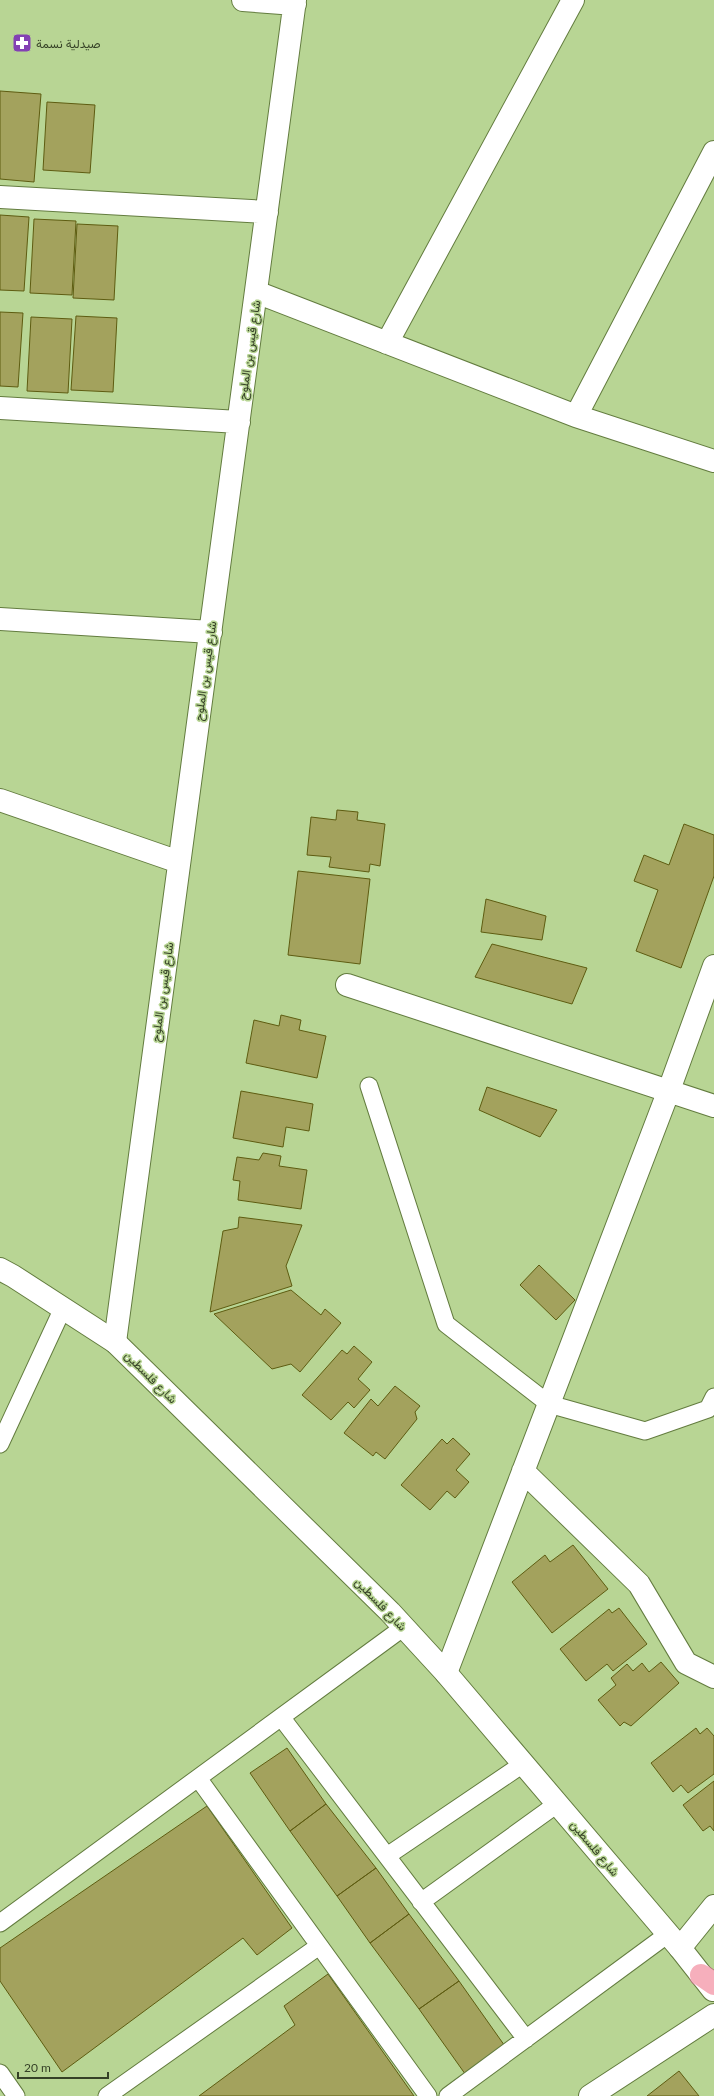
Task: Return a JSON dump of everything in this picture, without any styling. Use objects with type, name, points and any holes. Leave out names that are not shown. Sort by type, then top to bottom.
[{"type":"street","points":[[243,0],[295,2]]},
{"type":"street","points":[[387,343],[573,0]]},
{"type":"street","name":"شارع قيس بن الملوح","points":[[115,1342],[295,2]]},
{"type":"street","points":[[576,416],[714,152]]},
{"type":"street","points":[[0,197],[267,212]]},
{"type":"street","points":[[256,292],[576,416],[714,461]]},
{"type":"street","points":[[0,408],[239,422]]},
{"type":"street","points":[[0,619],[210,632]]},
{"type":"street","points":[[0,800],[179,862]]},
{"type":"street","points":[[446,1673],[669,1090],[708,996],[714,966]]},
{"type":"street","points":[[347,985],[714,1106]]},
{"type":"street","name":"شارع فلسطين","points":[[0,1269],[115,1342],[404,1627],[446,1673],[710,1983]]},
{"type":"street","points":[[523,1471],[639,1584],[686,1663],[714,1677]]},
{"type":"street","points":[[674,1941],[714,1906]]},
{"type":"street","points":[[593,2095],[714,2015]]},
{"type":"lane","points":[[369,1086],[446,1324],[549,1404],[644,1431],[708,1409],[714,1397]]},
{"type":"lane","points":[[0,1444],[63,1308]]},
{"type":"lane","points":[[0,1923],[404,1627]]},
{"type":"lane","points":[[281,1717],[526,2039]]},
{"type":"lane","points":[[387,1856],[523,1764]]},
{"type":"lane","points":[[198,1778],[428,2096]]},
{"type":"lane","points":[[421,1902],[557,1804]]},
{"type":"lane","points":[[448,2096],[526,2039],[674,1941]]},
{"type":"lane","points":[[107,2096],[320,1946]]},
{"type":"lane","points":[[0,2073],[16,2096]]},
{"type":"building","points":[[0,91],[41,94],[34,182],[0,179]]},
{"type":"building","points":[[47,102],[95,105],[90,173],[43,170]]},
{"type":"building","points":[[0,215],[29,217],[24,291],[0,290]]},
{"type":"building","points":[[34,219],[76,221],[72,295],[30,293]]},
{"type":"building","points":[[77,224],[118,226],[114,300],[73,298]]},
{"type":"building","points":[[0,312],[23,313],[18,387],[0,386]]},
{"type":"building","points":[[76,316],[117,318],[113,392],[71,390]]},
{"type":"building","points":[[31,317],[72,319],[68,393],[27,391]]},
{"type":"building","points":[[337,810],[358,812],[357,820],[385,824],[380,866],[370,864],[369,872],[329,867],[331,857],[307,855],[311,817],[336,820]]},
{"type":"building","points":[[684,824],[714,835],[714,876],[681,968],[636,951],[658,890],[634,881],[644,855],[669,865]]},
{"type":"building","points":[[298,871],[370,879],[360,964],[288,955]]},
{"type":"building","points":[[486,899],[546,916],[542,940],[481,932]]},
{"type":"building","points":[[492,944],[587,968],[572,1004],[475,977]]},
{"type":"building","points":[[281,1015],[301,1020],[299,1030],[326,1036],[317,1078],[246,1063],[254,1020],[279,1026]]},
{"type":"building","points":[[487,1087],[557,1110],[540,1137],[479,1110]]},
{"type":"building","points":[[241,1091],[313,1104],[309,1131],[286,1127],[283,1147],[233,1138]]},
{"type":"building","points":[[263,1153],[281,1156],[279,1166],[307,1170],[301,1209],[238,1200],[240,1181],[233,1180],[237,1157],[259,1160]]},
{"type":"building","points":[[239,1217],[302,1225],[286,1266],[292,1286],[210,1312],[223,1231],[238,1228]]},
{"type":"building","points":[[539,1265],[575,1300],[556,1320],[520,1285]]},
{"type":"building","points":[[291,1290],[321,1315],[325,1309],[341,1323],[300,1372],[291,1364],[272,1369],[214,1314]]},
{"type":"building","points":[[354,1346],[372,1362],[358,1379],[370,1390],[354,1408],[348,1402],[331,1420],[302,1395],[342,1350],[347,1354]]},
{"type":"building","points":[[395,1386],[420,1406],[415,1412],[417,1419],[385,1459],[376,1452],[373,1456],[344,1433],[371,1399],[378,1406]]},
{"type":"building","points":[[453,1438],[470,1454],[456,1470],[469,1482],[455,1498],[447,1491],[430,1510],[401,1485],[442,1439],[447,1444]]},
{"type":"building","points":[[573,1545],[608,1589],[552,1633],[512,1582],[545,1555],[550,1562]]},
{"type":"building","points":[[619,1608],[647,1644],[613,1671],[607,1664],[586,1681],[560,1649],[609,1609],[612,1613]]},
{"type":"building","points":[[661,1662],[679,1683],[631,1726],[624,1722],[620,1726],[598,1700],[616,1685],[611,1678],[627,1664],[633,1671],[642,1663],[649,1672]]},
{"type":"building","points":[[696,1728],[700,1734],[707,1728],[714,1736],[714,1774],[688,1793],[681,1785],[673,1792],[651,1763]]},
{"type":"building","points":[[287,1748],[326,1804],[290,1831],[250,1773]]},
{"type":"building","points":[[714,1781],[714,1831],[710,1826],[703,1831],[683,1805]]},
{"type":"building","points":[[326,1804],[376,1868],[337,1896],[290,1831]]},
{"type":"building","points":[[207,1806],[292,1928],[257,1955],[243,1938],[62,2072],[0,1981],[0,1948]]},
{"type":"building","points":[[376,1868],[409,1914],[370,1943],[337,1896]]},
{"type":"building","points":[[409,1914],[459,1981],[419,2009],[370,1943]]},
{"type":"building","points":[[328,1974],[414,2096],[199,2096],[295,2025],[284,2006]]},
{"type":"building","points":[[459,1981],[507,2049],[468,2078],[419,2009]]},
{"type":"building","points":[[679,2071],[699,2096],[647,2096]]},
{"type":"place","name":"صيدلية نسمة","points":[[22,43]]}]
